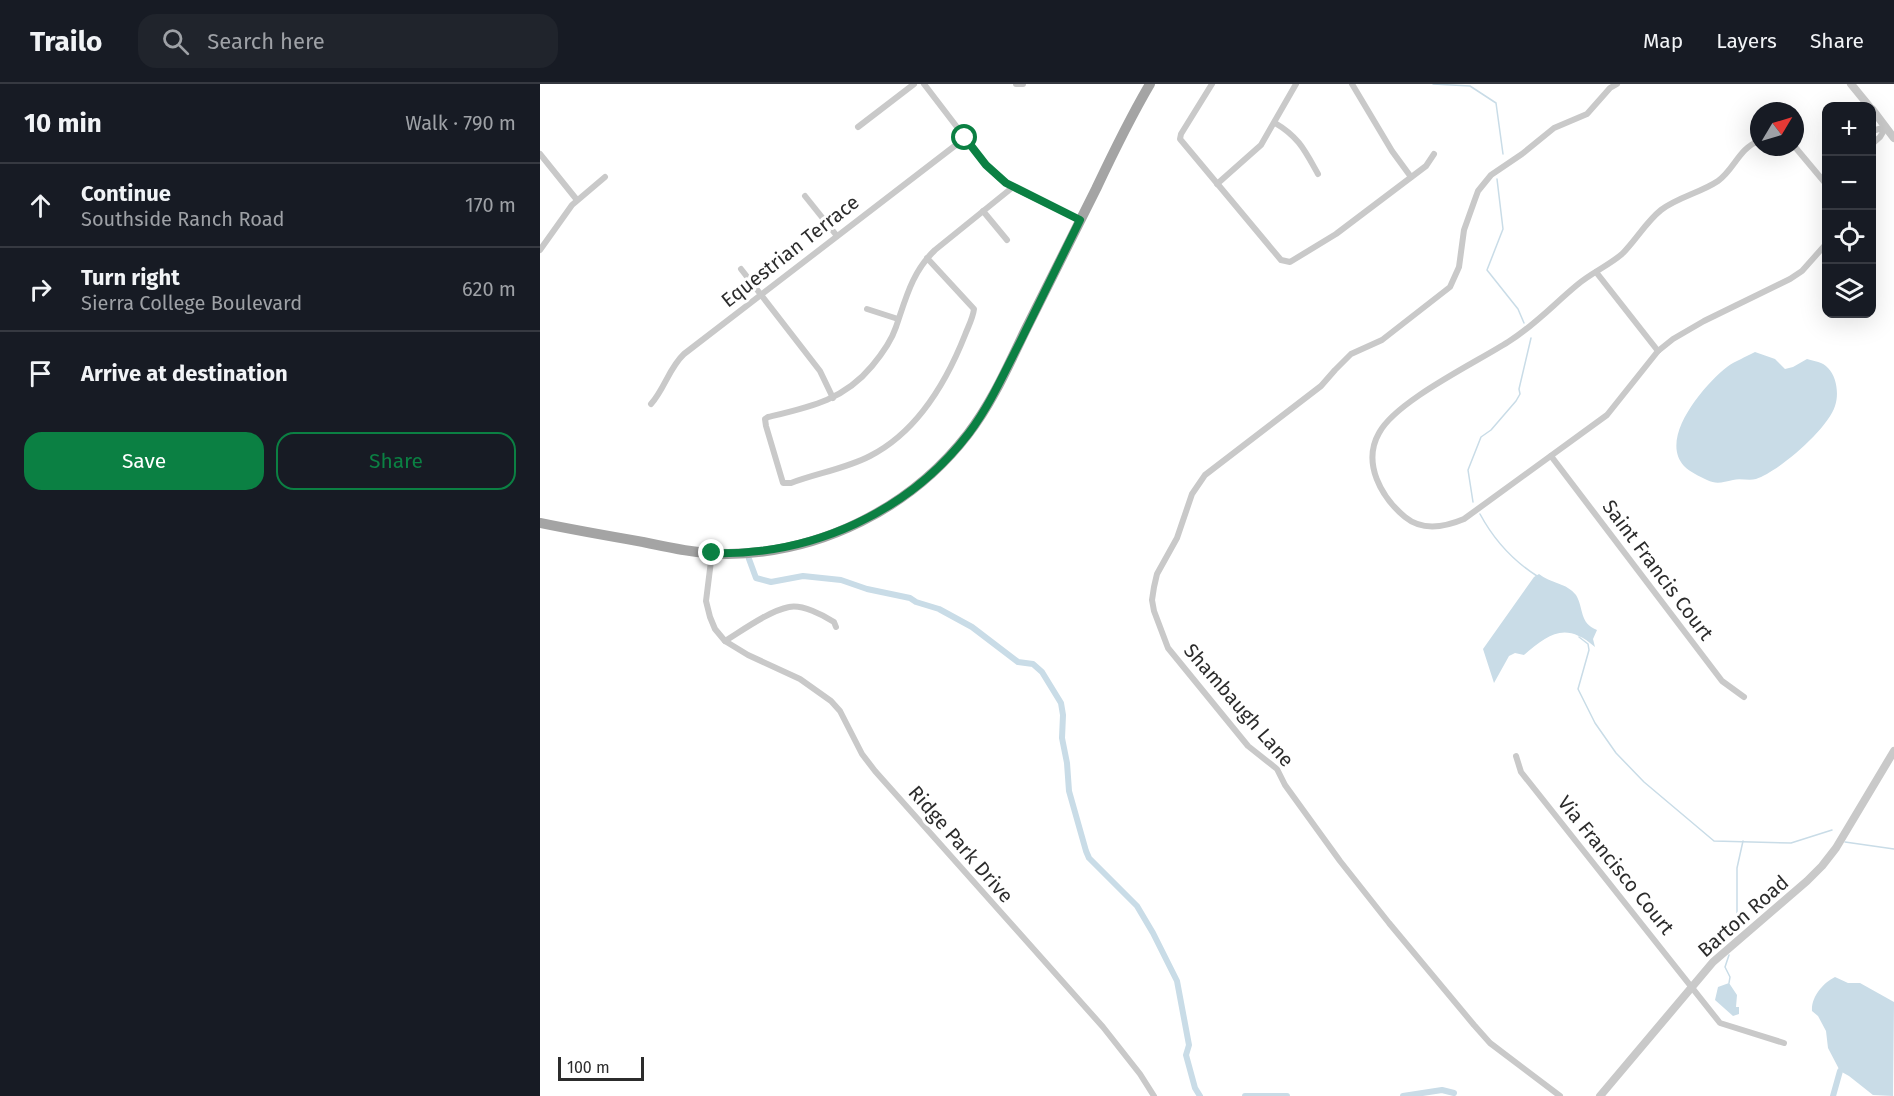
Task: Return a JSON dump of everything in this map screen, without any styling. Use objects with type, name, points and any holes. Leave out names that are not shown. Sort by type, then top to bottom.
[{"type":"main road","points":[[540,524],[687,550],[712,553],[764,551],[830,535],[883,510],[926,479],[959,445],[986,407],[1150,84]]},
{"type":"street","points":[[858,127],[914,84]]},
{"type":"street","points":[[924,84],[992,172],[1013,187],[1080,220]]},
{"type":"street","points":[[1016,84],[1023,84]]},
{"type":"street","points":[[1212,84],[1180,139],[1281,260],[1286,262],[1290,262],[1336,234],[1430,162],[1434,154]]},
{"type":"street","points":[[1217,184],[1256,151],[1275,123],[1296,84]]},
{"type":"street","points":[[1352,84],[1392,151],[1411,177]]},
{"type":"street","name":"Shambaugh Lane","points":[[1560,1096],[1490,1043],[1389,923],[1299,806],[1277,769],[1248,746],[1168,648],[1157,623],[1152,600],[1157,574],[1177,538],[1192,494],[1205,475],[1321,386],[1352,354],[1382,340],[1444,294],[1456,277],[1464,230],[1478,191],[1484,183],[1497,169],[1522,154],[1554,128],[1587,114],[1610,88],[1617,84]]},
{"type":"street","points":[[1851,84],[1865,102]]},
{"type":"street","points":[[1876,115],[1894,138]]},
{"type":"street","points":[[1275,123],[1298,140],[1318,174]]},
{"type":"street","points":[[1876,130],[1886,127]]},
{"type":"street","points":[[1876,140],[1886,127]]},
{"type":"street","name":"Equestrian Terrace","points":[[651,404],[660,393],[678,360],[965,138]]},
{"type":"street","points":[[1750,147],[1743,151],[1719,180],[1663,208],[1622,254],[1579,284],[1521,334],[1425,392],[1390,418],[1379,431],[1372,459],[1380,487],[1389,501],[1406,518],[1421,526],[1452,524],[1464,519],[1607,415],[1658,351],[1673,339],[1704,321],[1790,279],[1802,271],[1822,249]]},
{"type":"street","points":[[540,154],[577,200]]},
{"type":"street","points":[[1804,156],[1822,173]]},
{"type":"street","points":[[540,250],[577,200],[605,177]]},
{"type":"street","points":[[927,258],[974,309],[945,379],[907,429],[877,452],[838,469],[783,483],[765,419],[833,398],[851,387],[867,373],[889,343],[912,280],[927,258],[1013,187]]},
{"type":"street","points":[[805,196],[837,236]]},
{"type":"street","points":[[983,211],[1007,240]]},
{"type":"street","points":[[741,269],[820,371],[833,398]]},
{"type":"street","points":[[1596,272],[1658,351]]},
{"type":"street","points":[[867,309],[898,319]]},
{"type":"street","name":"Saint Francis Court","points":[[1551,456],[1722,681],[1744,697]]},
{"type":"street","name":"Ridge Park Drive","points":[[712,553],[707,607],[715,628],[725,641],[748,655],[800,679],[836,706],[847,722],[862,754],[875,771],[1102,1027],[1140,1074],[1154,1096]]},
{"type":"street","points":[[725,641],[773,613],[788,607],[797,607],[818,614],[834,622],[836,627]]},
{"type":"street","name":"Barton Road","points":[[1600,1096],[1713,962],[1822,866],[1836,848],[1894,751]]},
{"type":"street","name":"Via Francisco Court","points":[[1516,756],[1521,772],[1720,1023],[1784,1043]]},
{"type":"water","points":[[1755,352],[1775,359],[1785,369],[1807,359],[1824,364],[1835,381],[1837,392],[1835,406],[1813,437],[1777,468],[1753,480],[1736,479],[1720,483],[1711,482],[1686,468],[1677,454],[1680,427],[1697,398],[1718,375],[1730,365]]},
{"type":"water","points":[[1539,574],[1568,588],[1576,595],[1587,623],[1597,630],[1593,639],[1595,647],[1575,634],[1558,633],[1541,641],[1524,655],[1515,653],[1509,656],[1494,683],[1483,649],[1534,577]]},
{"type":"water","points":[[1835,977],[1848,983],[1860,983],[1894,1002],[1893,1096],[1873,1095],[1840,1071],[1828,1048],[1826,1031],[1818,1016],[1812,1011],[1812,1006],[1819,991]]},
{"type":"water","points":[[1729,983],[1737,995],[1736,1007],[1739,1007],[1739,1014],[1733,1016],[1715,1000],[1718,987]]},
{"type":"waterway","points":[[1433,84],[1470,86],[1496,103],[1503,154]]},
{"type":"waterway","points":[[1497,179],[1503,229],[1487,270],[1518,309],[1524,323]]},
{"type":"waterway","points":[[1473,502],[1468,470],[1481,437],[1491,430],[1520,394],[1519,389],[1531,338]]},
{"type":"waterway","points":[[1480,514],[1504,549],[1537,576]]},
{"type":"waterway","points":[[749,559],[756,578],[771,582],[803,576],[841,580],[867,589],[910,598],[939,609],[972,627],[1018,662],[1033,664],[1042,672],[1061,703],[1062,738],[1069,791],[1086,851],[1089,858],[1137,906],[1177,981],[1189,1045],[1186,1055],[1195,1088],[1200,1096]]},
{"type":"waterway","points":[[1579,637],[1588,644],[1589,650],[1578,689],[1595,723],[1616,753],[1644,782],[1714,841],[1791,843],[1832,830]]},
{"type":"waterway","points":[[1737,930],[1737,868],[1743,841]]},
{"type":"waterway","points":[[1845,842],[1894,849]]},
{"type":"waterway","points":[[1729,955],[1725,967],[1730,977],[1729,983]]},
{"type":"waterway","points":[[1833,1096],[1840,1071]]},
{"type":"waterway","points":[[1403,1096],[1442,1090],[1454,1093]]},
{"type":"waterway","points":[[1245,1096],[1287,1096]]},
{"type":"route","points":[[712,553],[751,552],[806,543],[851,527],[872,516],[926,479],[951,455],[986,407],[1080,220],[1006,183],[986,165],[965,138]]}]
